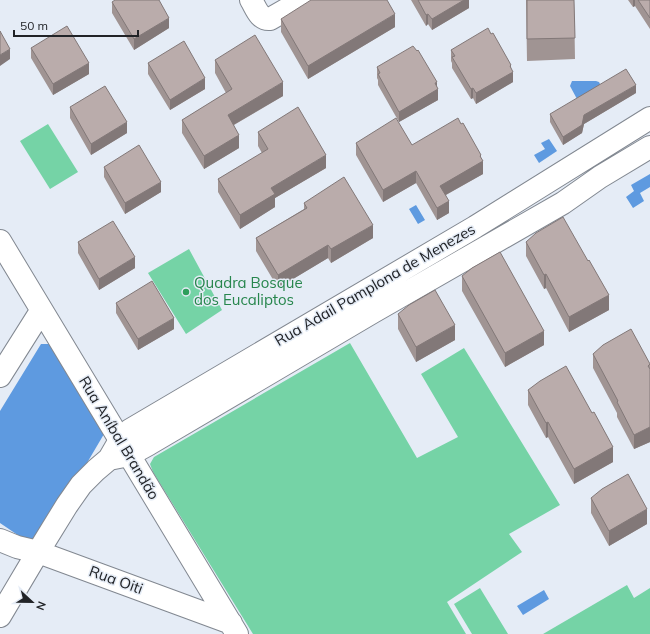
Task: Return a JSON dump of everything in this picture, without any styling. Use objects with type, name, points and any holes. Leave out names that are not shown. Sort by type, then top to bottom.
[{"type":"main road","points":[[254,6],[262,18],[270,19],[303,0]]},
{"type":"main road","name":"Rua Adail Pamplona de Menezes","points":[[119,451],[130,430],[475,227],[650,118]]},
{"type":"main road","name":"Rua Adail Pamplona de Menezes","points":[[0,616],[38,552],[81,485],[119,451],[281,367],[563,203],[600,177],[650,147]]},
{"type":"main road","points":[[475,227],[487,246]]},
{"type":"main road","name":"Rua Aníbal Brandão","points":[[0,241],[41,310],[119,451],[234,628]]},
{"type":"main road","points":[[332,337],[327,325],[329,320],[344,310],[348,301]]},
{"type":"main road","points":[[1,370],[41,310]]},
{"type":"main road","points":[[281,367],[284,360],[301,346],[302,341],[297,331]]},
{"type":"main road","name":"Rua Oiti","points":[[0,540],[17,547],[38,552],[234,628]]},
{"type":"green space","points":[[48,124],[78,172],[50,189],[20,141]]},
{"type":"green space","name":"Quadra Bosque dos Eucaliptos","points":[[189,249],[222,310],[186,334],[148,273]]},
{"type":"green space","points":[[350,343],[417,458],[458,437],[421,374],[464,348],[560,505],[509,534],[522,552],[447,602],[466,634],[253,634],[153,472],[150,464],[154,457]]},
{"type":"green space","points":[[627,585],[634,598],[650,588],[650,634],[543,634]]},
{"type":"green space","points":[[480,588],[508,634],[472,634],[454,604]]},
{"type":"water","points":[[572,81],[596,81],[599,82],[601,86],[577,99],[570,86]]},
{"type":"water","points":[[549,139],[557,151],[539,163],[534,155],[545,149],[541,143]]},
{"type":"water","points":[[650,174],[650,187],[640,193],[644,201],[633,208],[626,197],[634,191],[631,185]]},
{"type":"water","points":[[416,205],[425,220],[418,224],[409,209]]},
{"type":"water","points":[[41,344],[49,344],[104,434],[37,548],[0,523],[0,411]]},
{"type":"water","points":[[544,590],[549,599],[523,615],[517,606]]},
{"type":"building","points":[[115,0],[159,0],[169,18],[134,39],[112,2]]},
{"type":"building","points":[[311,0],[387,0],[395,14],[308,66],[281,19]]},
{"type":"building","points":[[418,0],[464,0],[432,19],[428,14],[426,15]]},
{"type":"building","points":[[527,0],[574,0],[575,38],[527,39]]},
{"type":"building","points":[[638,0],[650,0],[650,18]]},
{"type":"building","points":[[67,26],[89,63],[53,84],[31,48]]},
{"type":"building","points":[[488,28],[491,34],[493,33],[511,65],[510,66],[513,72],[476,93],[473,88],[471,89],[452,57],[455,56],[451,50]]},
{"type":"building","points":[[0,31],[10,49],[0,55]]},
{"type":"building","points":[[255,35],[283,82],[228,115],[239,135],[204,156],[182,120],[232,89],[215,60]]},
{"type":"building","points":[[184,41],[205,78],[170,100],[148,63]]},
{"type":"building","points":[[413,46],[417,51],[418,50],[437,82],[435,83],[438,89],[399,112],[378,74],[380,73],[377,67]]},
{"type":"building","points":[[626,69],[636,85],[584,115],[582,125],[563,137],[550,114]]},
{"type":"building","points":[[105,86],[127,122],[91,144],[70,107]]},
{"type":"building","points":[[298,107],[326,155],[271,188],[275,194],[240,215],[218,179],[268,149],[258,132]]},
{"type":"building","points":[[396,118],[412,145],[458,118],[461,124],[463,123],[481,155],[480,156],[483,161],[440,186],[449,201],[437,208],[416,171],[383,190],[356,143]]},
{"type":"building","points":[[139,145],[161,182],[125,203],[104,167]]},
{"type":"building","points":[[344,177],[373,225],[331,249],[328,245],[278,275],[256,238],[307,208],[304,203]]},
{"type":"building","points":[[563,217],[609,295],[569,317],[546,274],[544,275],[526,242],[536,233]]},
{"type":"building","points":[[113,221],[135,257],[99,279],[78,242]]},
{"type":"building","points":[[500,252],[544,331],[505,353],[462,276],[472,268]]},
{"type":"building","points":[[152,281],[174,318],[138,339],[116,303]]},
{"type":"building","points":[[435,290],[455,325],[416,347],[398,314],[409,305]]},
{"type":"building","points":[[631,329],[650,364],[648,366],[650,369],[650,427],[634,435],[593,354],[603,345]]},
{"type":"building","points":[[566,366],[613,447],[574,469],[528,390],[540,381]]},
{"type":"building","points":[[628,474],[647,509],[609,531],[591,498],[602,489]]},
{"type":"place","name":"Quadra Bosque dos Eucaliptos","points":[[186,292]]}]
